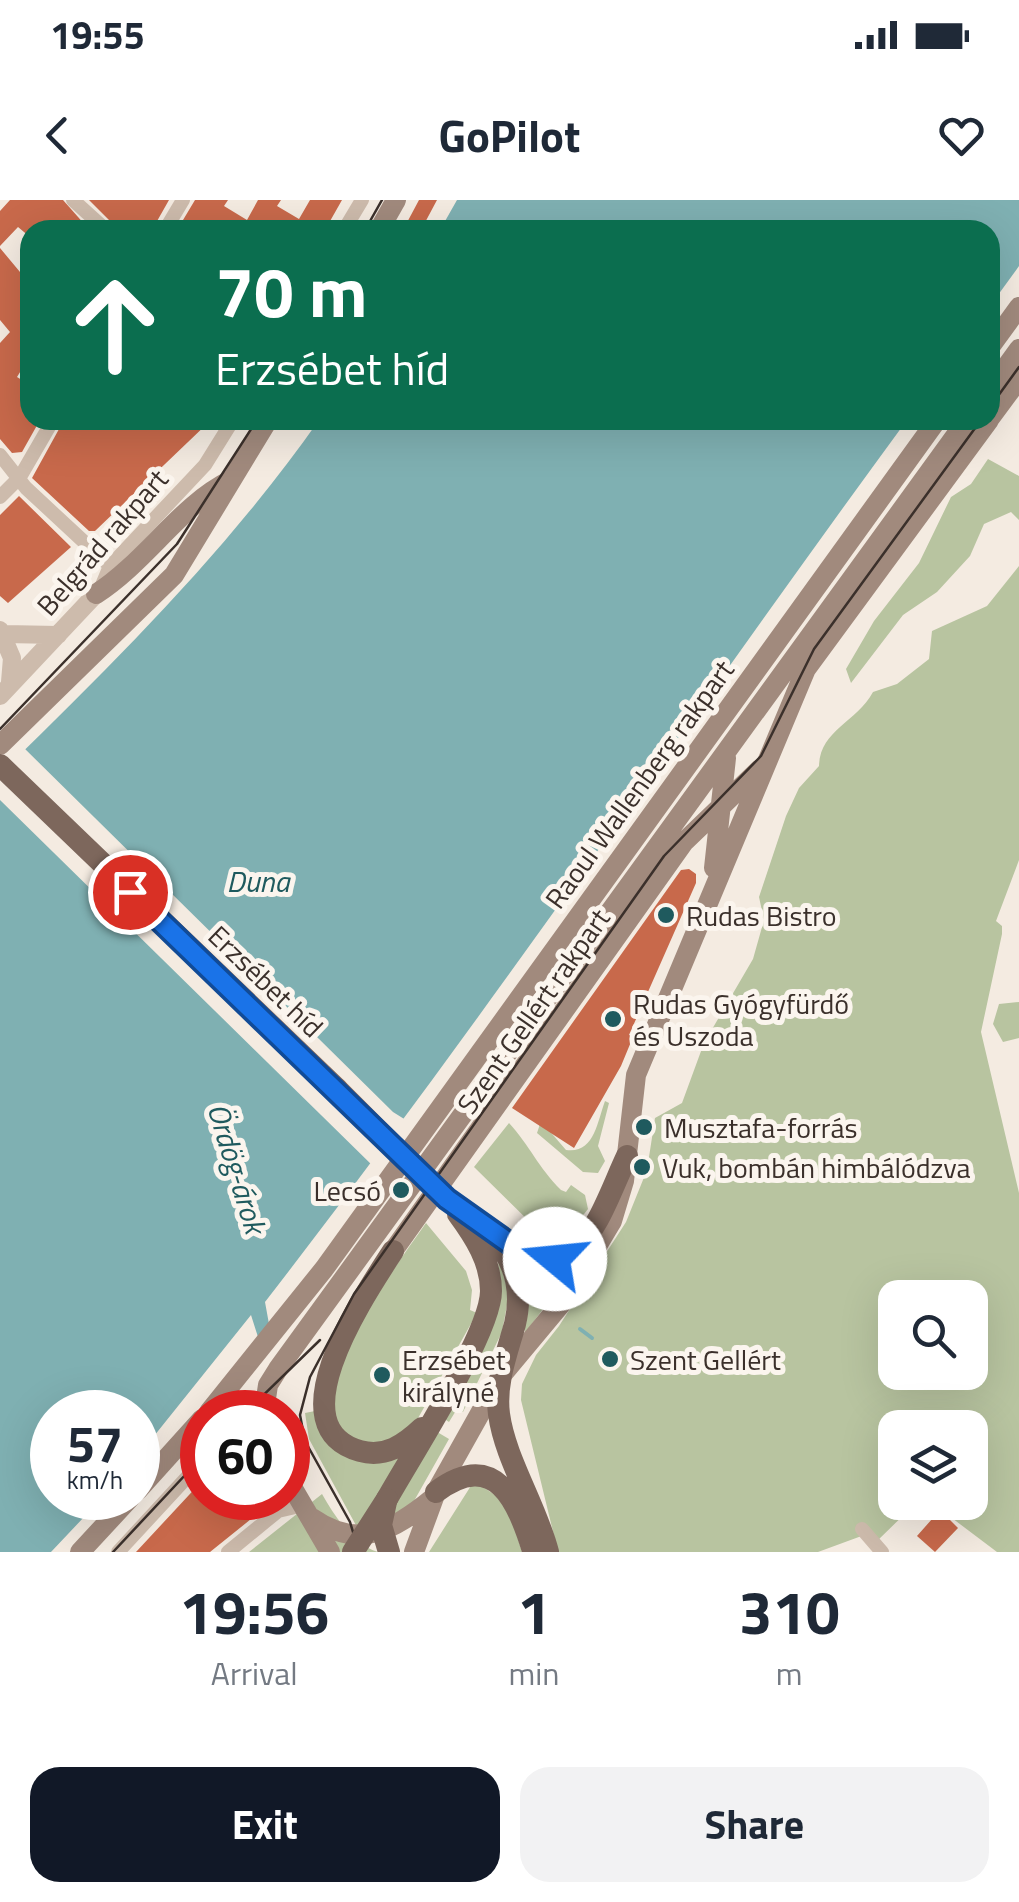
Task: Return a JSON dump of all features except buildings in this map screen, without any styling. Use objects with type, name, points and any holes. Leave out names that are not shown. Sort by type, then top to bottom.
[{"type":"main road","points":[[1000,333],[1019,307]]},
{"type":"main road","points":[[1000,375],[1019,349]]},
{"type":"main road","name":"Szent Gellért rakpart","points":[[1000,404],[1019,378]]},
{"type":"main road","points":[[0,745],[174,575],[262,430]]},
{"type":"main road","name":"Raoul Wallenberg rakpart","points":[[241,1390],[931,430]]},
{"type":"main road","name":"Szent Gellért rakpart","points":[[270,1390],[278,1369],[373,1243],[470,1099],[502,1063],[960,430]]},
{"type":"main road","name":"Szent Gellért rakpart","points":[[434,1495],[501,1376],[566,1298],[599,1246],[620,1200],[636,1075],[806,670],[981,430]]},
{"type":"main road","points":[[96,594],[134,569],[188,509],[235,478]]},
{"type":"main road","name":"Szent Gellért rakpart","points":[[711,895],[722,776],[730,746]]},
{"type":"main road","name":"Szent Gellért rakpart","points":[[393,1251],[670,862],[768,760]]},
{"type":"main road","name":"Erzsébet híd","points":[[0,765],[447,1199]]},
{"type":"main road","points":[[670,862],[697,862],[711,895]]},
{"type":"main road","points":[[447,1199],[498,1238],[540,1259],[555,1259],[578,1249],[627,1156]]},
{"type":"main road","points":[[353,1552],[387,1499],[484,1323],[491,1290],[479,1245],[447,1199]]},
{"type":"main road","points":[[498,1238],[511,1260],[518,1296],[498,1406],[504,1436],[533,1502],[548,1552]]},
{"type":"main road","points":[[393,1251],[334,1360],[323,1409],[333,1435],[342,1444],[371,1454],[384,1453],[410,1439],[436,1411]]},
{"type":"main road","points":[[160,1466],[180,1443]]},
{"type":"main road","points":[[310,1508],[338,1533],[372,1535],[398,1526],[434,1495],[472,1475],[490,1478],[514,1501],[533,1552]]},
{"type":"main road","points":[[414,1552],[434,1495]]},
{"type":"main road","points":[[387,1499],[381,1525],[389,1552]]},
{"type":"main road","points":[[310,1516],[330,1552]]},
{"type":"main road","points":[[80,1552],[110,1520]]},
{"type":"street","points":[[73,200],[95,220]]},
{"type":"street","points":[[0,497],[20,477],[47,430]]},
{"type":"street","name":"Belgrád rakpart","points":[[5,689],[96,594],[110,566],[205,465],[228,430]]},
{"type":"street","points":[[0,455],[110,566]]},
{"type":"street","points":[[5,689],[2,632],[58,635]]},
{"type":"street","points":[[6,656],[26,660],[45,649]]},
{"type":"street","name":"Belgrád rakpart","points":[[0,705],[44,660],[45,649]]},
{"type":"street","points":[[118,1552],[180,1485]]},
{"type":"street","points":[[228,1552],[267,1520]]},
{"type":"street","points":[[862,1529],[882,1552]]},
{"type":"green space","points":[[988,459],[1019,476],[1019,520],[1011,512],[984,524],[970,556],[937,592],[903,615],[851,683],[846,669],[874,621],[919,563],[951,497],[971,484]]},
{"type":"green space","points":[[1019,566],[1019,860],[996,921],[1002,926],[1002,934],[981,1032],[1019,1193],[1019,1552],[997,1552],[955,1520],[988,1520],[988,1410],[878,1410],[878,1520],[899,1520],[875,1543],[867,1534],[818,1552],[558,1552],[521,1400],[522,1384],[536,1355],[626,1222],[647,1170],[655,1118],[682,1103],[704,1043],[753,959],[764,920],[759,897],[799,788],[819,766],[825,744],[873,692],[897,684],[929,659],[932,631],[987,606]]},
{"type":"green space","points":[[1019,1002],[1019,1038],[1003,1042],[993,1024],[999,1004]]},
{"type":"green space","points":[[605,1101],[609,1103],[598,1146],[605,1161],[598,1173],[583,1172],[537,1133],[541,1121],[566,1150],[583,1147],[593,1135]]},
{"type":"green space","points":[[509,1123],[561,1190],[566,1192],[571,1185],[585,1195],[588,1209],[562,1242],[562,1235],[542,1234],[474,1167]]},
{"type":"green space","points":[[426,1223],[466,1271],[472,1290],[470,1310],[477,1313],[417,1420],[449,1439],[414,1501],[391,1523],[358,1529],[310,1441],[310,1412],[330,1408],[344,1359],[381,1288]]},
{"type":"green space","points":[[497,1254],[509,1294],[502,1332],[463,1412],[457,1409],[449,1422],[443,1418],[501,1287]]},
{"type":"green space","points":[[577,1258],[580,1260],[525,1333],[524,1266],[554,1271]]},
{"type":"green space","points":[[474,1481],[507,1503],[522,1552],[429,1552]]},
{"type":"green space","points":[[322,1494],[353,1537],[378,1552],[249,1552],[289,1520],[310,1520],[310,1504]]},
{"type":"water","points":[[457,200],[1019,200],[1019,266],[1000,292],[1000,220],[446,220]]},
{"type":"water","name":"Duna","points":[[312,430],[900,430],[509,974],[265,1302],[269,1324],[258,1337],[251,1315],[191,1390],[180,1390],[180,1404],[160,1429],[160,1390],[30,1390],[30,1520],[81,1520],[51,1552],[0,1552],[0,774],[127,647],[247,515]]},
{"type":"pier","points":[[22,746],[393,1112],[409,1122],[375,1168],[0,800],[0,767]]},
{"type":"waterway","points":[[580,1329],[592,1338]]},
{"type":"tram line","points":[[371,220],[382,200]]},
{"type":"tram line","points":[[1000,393],[1019,367]]},
{"type":"tram line","points":[[0,729],[177,544],[251,430]]},
{"type":"tram line","points":[[359,1552],[350,1522],[305,1441],[300,1415],[310,1377],[354,1294],[664,856],[761,756],[814,649],[974,430]]},
{"type":"tram line","points":[[269,1390],[320,1340]]},
{"type":"tram line","points":[[113,1552],[180,1480]]},
{"type":"place","name":"Rudas Bistro","points":[[666,915]]},
{"type":"place","name":"Rudas Gyógyfürdő és Uszoda","points":[[613,1019]]},
{"type":"place","name":"Musztafa-forrás","points":[[644,1127]]},
{"type":"place","name":"Vuk, bombán himbálódzva","points":[[642,1167]]},
{"type":"place","name":"Lecsó","points":[[401,1190]]},
{"type":"place","name":"Szent Gellért","points":[[610,1359]]},
{"type":"place","name":"Erzsébet királyné","points":[[382,1375]]},
{"type":"route","points":[[130,892],[447,1199],[526,1255],[555,1259]]},
{"type":"water label","name":"Ördög-árok","points":[[237,1168]]}]
